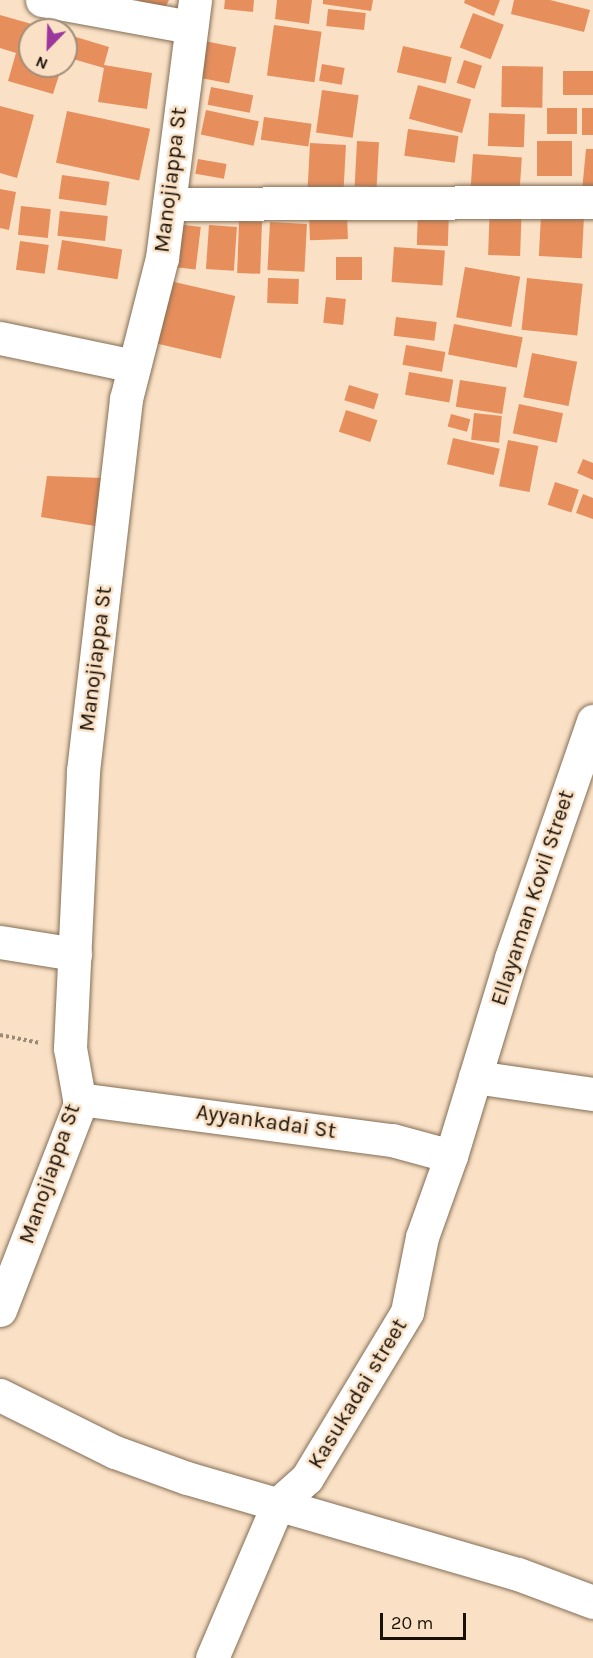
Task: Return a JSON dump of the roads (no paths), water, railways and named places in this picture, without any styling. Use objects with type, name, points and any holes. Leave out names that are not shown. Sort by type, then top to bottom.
[{"type":"street","points":[[42,0],[193,13]]},
{"type":"street","name":"Manojiappa St","points":[[0,1310],[80,1104],[70,1048],[83,771],[126,399],[162,258],[193,13]]},
{"type":"street","points":[[169,204],[593,202]]},
{"type":"street","points":[[0,338],[134,366]]},
{"type":"street","name":"Ellayaman Kovil Street","points":[[454,1145],[510,958],[593,721]]},
{"type":"street","points":[[0,942],[75,954]]},
{"type":"street","points":[[475,1077],[593,1094]]},
{"type":"street","name":"Ayyankadai St","points":[[79,1099],[392,1140],[454,1145]]},
{"type":"street","name":"Kasukadai street","points":[[212,1658],[266,1537],[278,1504],[307,1478],[406,1312],[422,1237],[454,1145]]},
{"type":"street","points":[[0,1395],[115,1452],[187,1478],[518,1574],[593,1602]]}]
